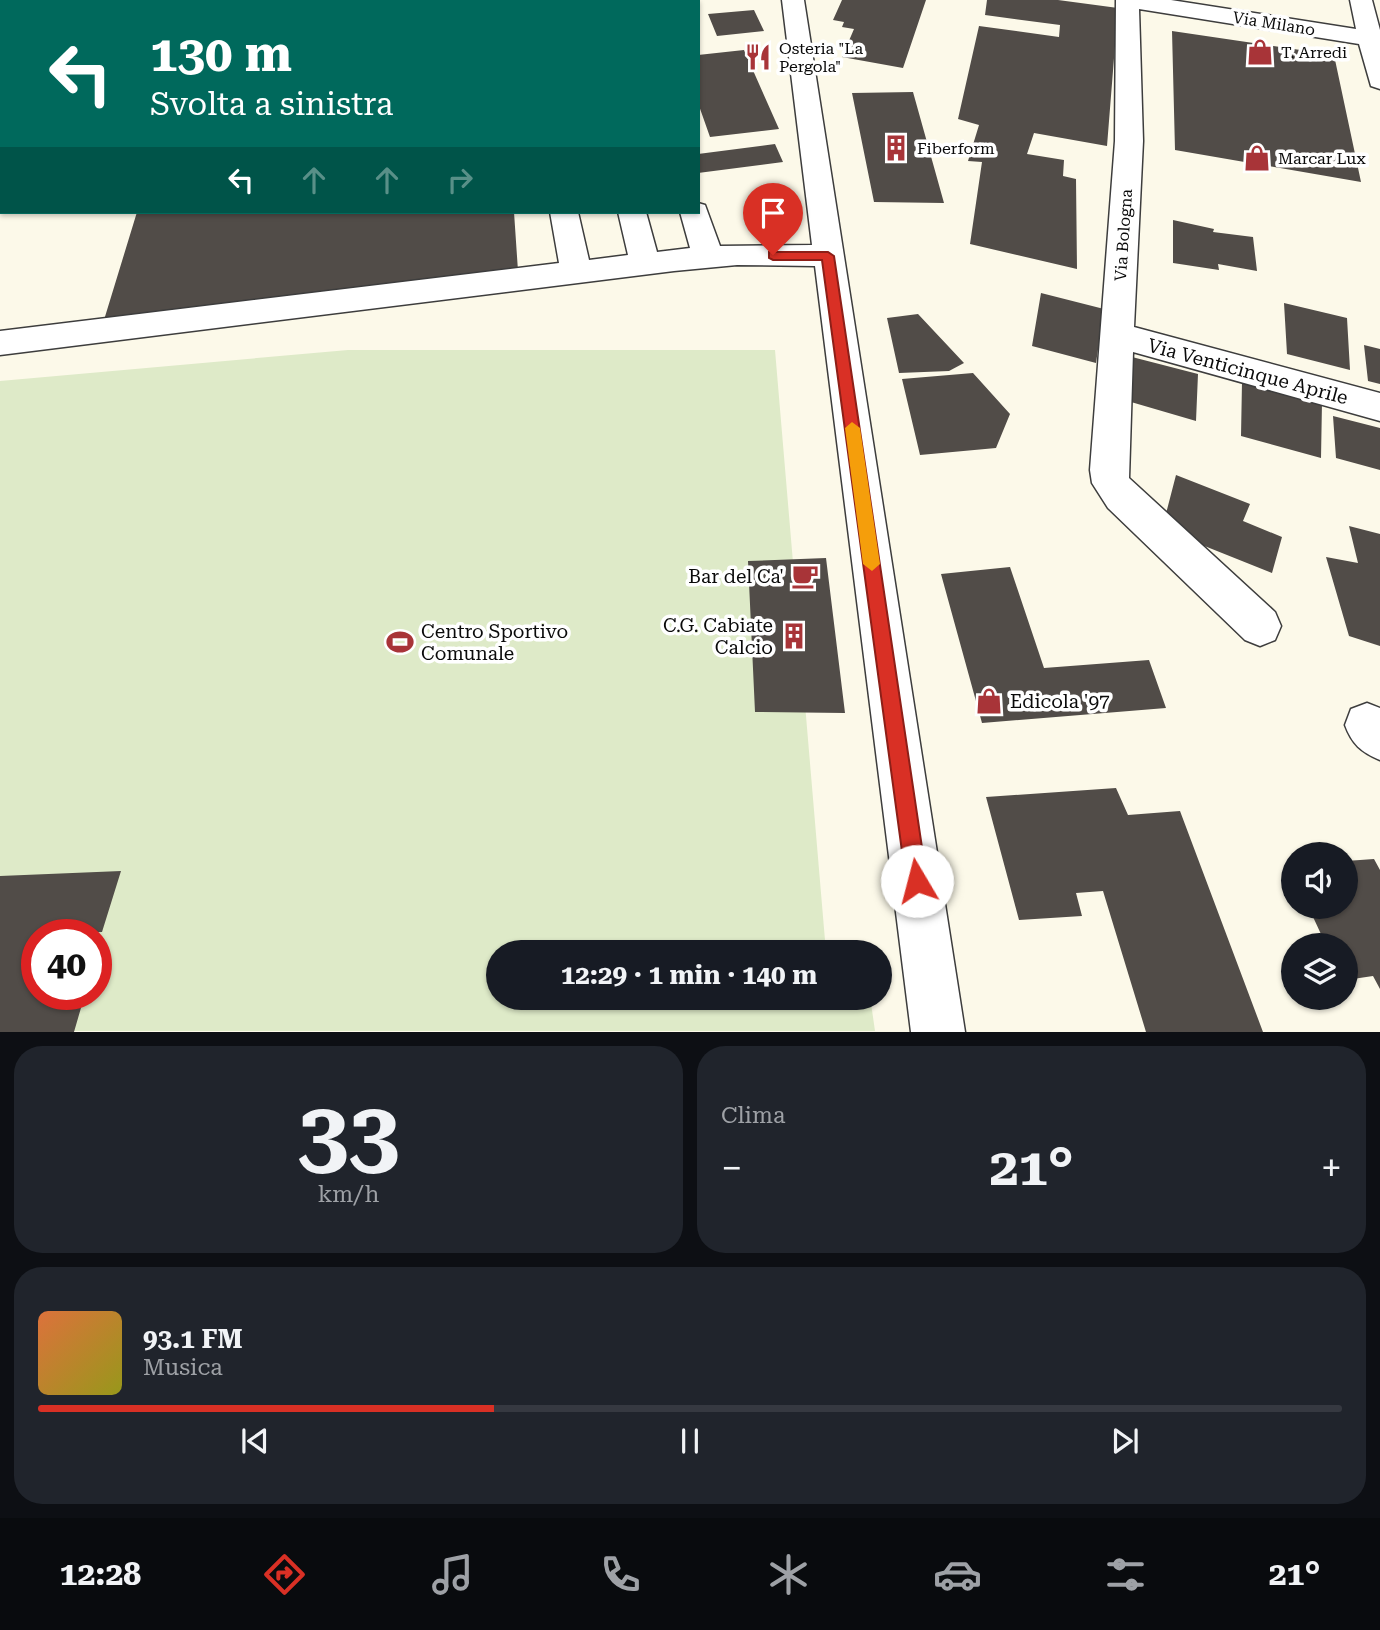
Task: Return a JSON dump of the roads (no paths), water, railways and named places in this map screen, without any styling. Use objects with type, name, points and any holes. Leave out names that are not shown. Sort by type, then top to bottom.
[{"type":"street","name":"Via Milano","points":[[1127,0],[1375,39]]},
{"type":"street","name":"Via Bologna","points":[[1127,0],[1129,141],[1109,470],[1111,483],[1121,497],[1260,626]]},
{"type":"street","points":[[1361,0],[1375,39],[1380,81]]},
{"type":"street","points":[[792,1],[938,1031]]},
{"type":"street","points":[[564,214],[576,272]]},
{"type":"street","points":[[633,214],[645,263]]},
{"type":"street","points":[[696,214],[708,257]]},
{"type":"street","points":[[0,344],[645,263],[708,257],[828,256]]},
{"type":"street","name":"Via Venticinque Aprile","points":[[1117,335],[1380,407]]},
{"type":"place","name":"T. Arredi","points":[[1260,52]]},
{"type":"place","name":"Osteria \"La Pergola\"","points":[[758,57]]},
{"type":"place","name":"Fiberform","points":[[896,148]]},
{"type":"place","name":"Marcar Lux","points":[[1257,158]]},
{"type":"place","name":"Bar del Ca'","points":[[805,576]]},
{"type":"place","name":"C.G. Cabiate Calcio","points":[[794,636]]},
{"type":"place","name":"Centro Sportivo Comunale","points":[[400,642]]},
{"type":"place","name":"Edicola '97","points":[[989,701]]}]
